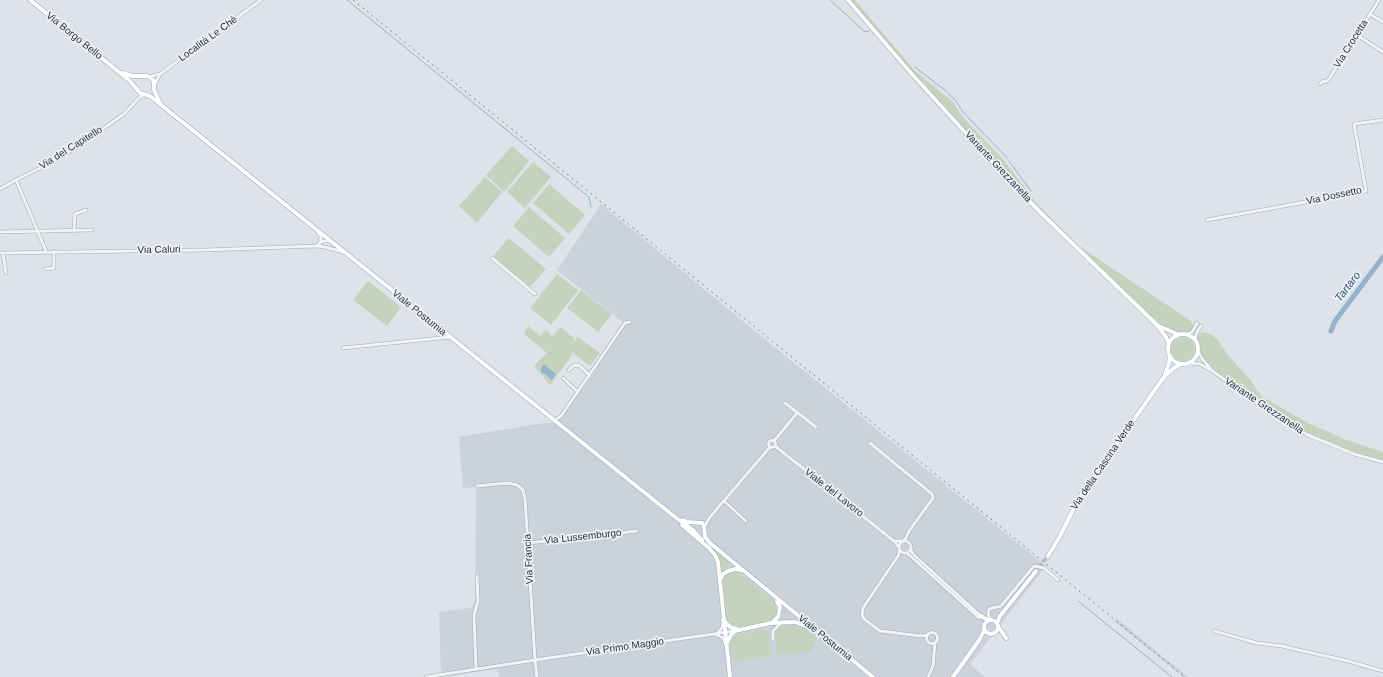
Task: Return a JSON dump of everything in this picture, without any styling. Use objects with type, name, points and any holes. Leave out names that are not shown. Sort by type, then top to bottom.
[{"type":"main road","name":"Via Borgo Bello","points":[[30,0],[137,88]]},
{"type":"main road","name":"Variante Grezzanella","points":[[848,0],[910,72],[1041,213],[1157,325],[1166,337],[1170,356]]},
{"type":"main road","name":"Via Borgo Bello","points":[[119,72],[132,76],[142,76]]},
{"type":"main road","points":[[137,88],[137,82],[142,76],[149,76]]},
{"type":"main road","name":"Viale Postumia","points":[[149,76],[152,79],[163,108]]},
{"type":"main road","points":[[145,94],[151,93],[154,86]]},
{"type":"main road","name":"Viale Postumia","points":[[137,88],[318,231],[554,421],[675,517],[695,531],[702,540]]},
{"type":"main road","name":"Variante Grezzanella","points":[[1157,325],[1177,334],[1188,334]]},
{"type":"main road","points":[[1168,344],[1177,334]]},
{"type":"main road","points":[[1188,334],[1195,339]]},
{"type":"main road","name":"Variante Grezzanella","points":[[1195,339],[1198,343],[1198,352]]},
{"type":"main road","points":[[1190,363],[1198,352]]},
{"type":"main road","points":[[1170,356],[1181,364]]},
{"type":"main road","points":[[1164,377],[1170,356]]},
{"type":"main road","name":"Variante Grezzanella","points":[[1181,364],[1190,363]]},
{"type":"main road","points":[[1164,377],[1181,364]]},
{"type":"main road","name":"Via della Cascina Verde","points":[[1048,556],[1079,498],[1164,377]]},
{"type":"main road","name":"Viale Postumia","points":[[675,517],[686,522],[698,522],[703,524],[705,537],[710,543],[776,599],[873,677]]},
{"type":"main road","name":"Viale Postumia","points":[[675,517],[679,522],[702,540]]},
{"type":"main road","points":[[698,522],[693,526],[695,531],[700,533],[704,528]]},
{"type":"main road","points":[[702,540],[715,556],[719,570],[724,634],[730,677]]},
{"type":"main road","points":[[720,581],[723,574],[728,571],[735,569],[743,571]]},
{"type":"main road","points":[[980,639],[991,634],[997,629],[1000,616],[1036,571]]},
{"type":"main road","points":[[771,623],[778,617],[779,613],[780,607],[776,599]]},
{"type":"main road","points":[[984,625],[990,620],[1000,616]]},
{"type":"main road","points":[[980,617],[990,620],[997,625],[1006,638],[991,634],[984,630]]},
{"type":"main road","points":[[954,677],[980,639],[984,630],[984,625],[980,617]]},
{"type":"main road","points":[[723,620],[730,627],[737,630],[731,635],[726,644]]},
{"type":"main road","name":"Via Primo Maggio","points":[[737,630],[783,622],[800,623],[819,634]]},
{"type":"street","name":"Località Le Chè","points":[[149,76],[160,74],[262,0]]},
{"type":"street","name":"Via Crocetta","points":[[1320,84],[1322,81],[1326,82],[1329,78],[1379,0]]},
{"type":"street","points":[[1370,14],[1383,22]]},
{"type":"street","points":[[1357,35],[1383,52]]},
{"type":"street","name":"Località Le Chè","points":[[154,86],[160,74]]},
{"type":"street","points":[[136,100],[137,88]]},
{"type":"street","name":"Via del Capitello","points":[[0,189],[56,160],[80,145],[124,114],[136,100],[145,94]]},
{"type":"street","name":"Via Dossetto","points":[[1207,220],[1366,191],[1354,124],[1383,120]]},
{"type":"street","points":[[16,180],[39,231],[46,251]]},
{"type":"street","points":[[74,231],[75,214],[86,210]]},
{"type":"street","points":[[0,232],[92,230]]},
{"type":"street","points":[[318,231],[321,237],[320,243]]},
{"type":"street","points":[[316,246],[320,243],[330,241]]},
{"type":"street","points":[[325,247],[330,241]]},
{"type":"street","name":"Via Caluri","points":[[6,273],[1,253],[46,251],[110,252],[316,246],[344,252]]},
{"type":"street","points":[[45,268],[54,268],[54,251]]},
{"type":"street","points":[[492,258],[535,294]]},
{"type":"street","points":[[554,421],[561,416],[590,376],[625,323],[630,322]]},
{"type":"street","points":[[1188,334],[1193,331],[1197,323]]},
{"type":"street","points":[[1195,339],[1201,326]]},
{"type":"street","points":[[343,348],[450,337]]},
{"type":"street","name":"Variante Grezzanella","points":[[1198,352],[1214,372]]},
{"type":"street","name":"Variante Grezzanella","points":[[1190,363],[1200,364],[1214,372],[1274,415],[1308,435],[1354,454],[1383,462]]},
{"type":"street","points":[[569,370],[573,366],[577,366],[590,376]]},
{"type":"street","points":[[563,378],[578,392]]},
{"type":"street","points":[[785,403],[816,427]]},
{"type":"street","points":[[770,447],[768,444],[769,441],[774,441],[797,412]]},
{"type":"street","points":[[704,528],[710,517],[770,447],[775,446],[774,441]]},
{"type":"street","points":[[870,443],[932,494],[933,498],[906,538],[900,543],[898,556],[863,608],[862,615],[863,618],[878,630],[921,636],[932,632],[937,635],[938,640],[933,643]]},
{"type":"street","name":"Viale del Lavoro","points":[[775,446],[894,540]]},
{"type":"street","name":"Via Francia","points":[[477,486],[508,483],[517,484],[523,490],[525,498],[537,677]]},
{"type":"street","points":[[724,501],[746,521]]},
{"type":"street","points":[[698,522],[710,517]]},
{"type":"street","name":"Via Lussemburgo","points":[[528,543],[637,531]]},
{"type":"street","points":[[908,534],[909,542],[912,545],[911,550],[913,554],[980,617]]},
{"type":"street","points":[[894,540],[909,542]]},
{"type":"street","points":[[894,540],[899,549],[906,553],[980,617]]},
{"type":"street","points":[[898,556],[911,550]]},
{"type":"street","points":[[990,620],[988,613],[990,610],[1001,606],[1034,566],[1044,568],[1058,580]]},
{"type":"street","points":[[476,669],[474,615],[478,601],[477,576]]},
{"type":"street","points":[[723,620],[722,628],[716,635],[723,638],[726,644]]},
{"type":"street","points":[[773,639],[773,632],[776,627],[783,622]]},
{"type":"street","name":"Via Primo Maggio","points":[[426,677],[535,660],[724,634],[737,630]]},
{"type":"street","points":[[1214,631],[1257,643],[1282,646],[1310,652],[1383,670]]},
{"type":"street","points":[[927,640],[928,634]]},
{"type":"street","points":[[921,636],[933,643]]},
{"type":"street","points":[[928,677],[933,666],[933,643]]},
{"type":"shaded area","points":[[601,204],[767,341],[1046,566],[970,664],[985,677],[499,677],[497,669],[441,677],[439,612],[471,608],[475,600],[476,487],[463,488],[459,437],[544,423],[553,423],[561,418],[594,373],[623,322],[557,270]]},
{"type":"shaded area","points":[[1116,618],[1188,677],[1183,677],[1114,621]]},
{"type":"green space","points":[[851,0],[855,0],[915,71],[953,102],[961,115],[1002,158],[1039,206],[1079,246],[1191,321],[1193,324],[1193,330],[1189,333],[1169,331],[1083,253],[1003,171],[937,99]]},
{"type":"green space","points":[[512,146],[529,161],[504,192],[486,175]]},
{"type":"green space","points":[[533,162],[551,177],[525,208],[507,192]]},
{"type":"green space","points":[[485,177],[502,192],[477,223],[459,206]]},
{"type":"green space","points":[[549,184],[585,215],[569,234],[533,203]]},
{"type":"green space","points":[[529,207],[565,238],[549,257],[513,226]]},
{"type":"green space","points":[[509,238],[546,269],[530,287],[493,256]]},
{"type":"green space","points":[[557,274],[578,290],[551,325],[530,308]]},
{"type":"green space","points":[[368,281],[401,307],[387,326],[353,300]]},
{"type":"green space","points":[[581,290],[612,314],[598,332],[567,308]]},
{"type":"green space","points":[[528,326],[540,336],[546,330],[552,336],[561,327],[575,339],[571,346],[578,337],[600,353],[590,366],[570,351],[573,354],[550,385],[534,366],[547,353],[524,334]]},
{"type":"green space","points":[[1202,332],[1210,334],[1218,340],[1227,354],[1249,378],[1261,396],[1308,423],[1344,439],[1383,452],[1383,460],[1351,451],[1305,432],[1264,406],[1216,371],[1204,360],[1201,356],[1200,344],[1197,339],[1198,335]]},
{"type":"green space","points":[[1183,337],[1192,340],[1195,349],[1192,358],[1183,361],[1174,358],[1171,349],[1174,340]]},
{"type":"green space","points":[[716,550],[736,568],[721,575]]},
{"type":"green space","points":[[733,571],[740,573],[775,602],[777,610],[774,618],[768,621],[737,628],[729,625],[725,617],[722,581],[724,576]]},
{"type":"green space","points":[[794,624],[817,635],[811,651],[777,655],[775,632],[781,625]]},
{"type":"green space","points":[[763,629],[769,633],[772,656],[732,661],[730,645],[733,637]]},
{"type":"water","points":[[544,364],[556,374],[552,380],[544,373],[541,373],[541,368]]},
{"type":"waterway","points":[[347,0],[589,197],[591,207]]},
{"type":"waterway","points":[[830,0],[864,31],[869,31]]},
{"type":"waterway","points":[[915,67],[946,91],[956,101],[963,112],[1007,158]]},
{"type":"waterway","points":[[1009,161],[1031,191]]},
{"type":"waterway","name":"Tartaro","points":[[1331,331],[1335,321],[1383,257]]},
{"type":"waterway","points":[[1078,601],[1172,677]]},
{"type":"tunnel","points":[[1036,571],[1048,556]]},
{"type":"railway","points":[[353,0],[1185,677]]}]
